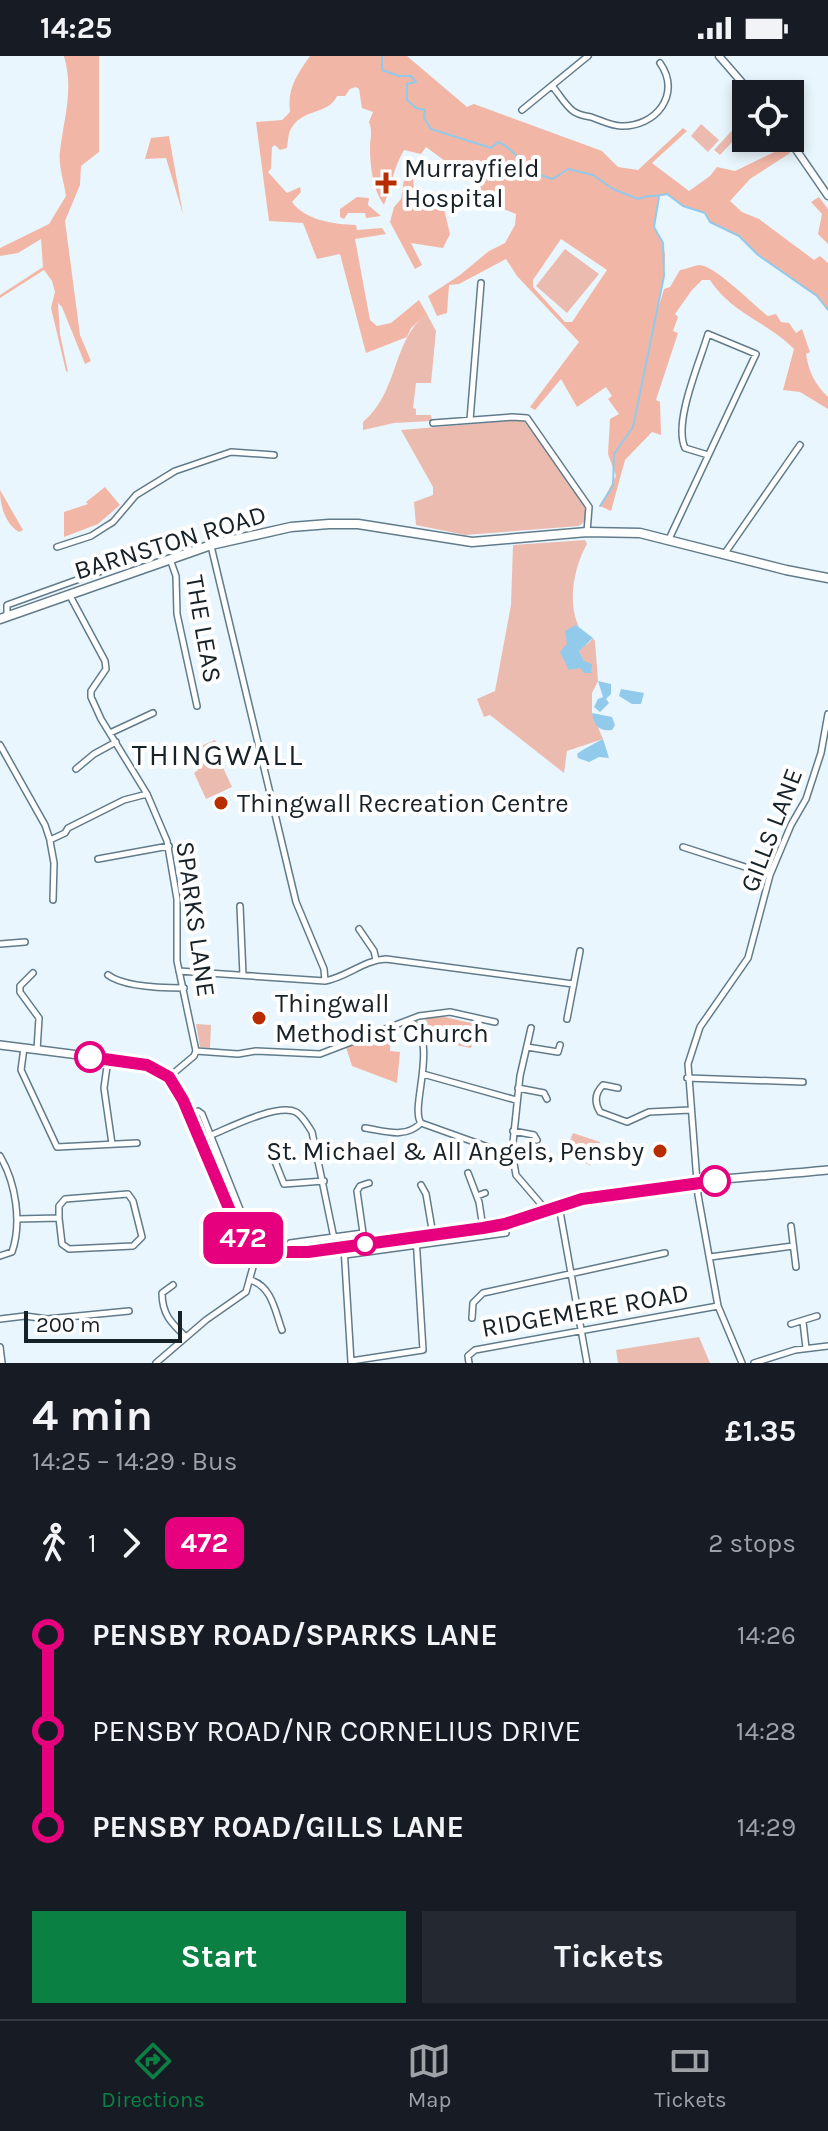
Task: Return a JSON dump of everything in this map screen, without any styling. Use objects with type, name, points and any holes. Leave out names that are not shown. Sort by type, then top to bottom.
[{"type":"main road","name":"BARNSTON ROAD","points":[[3,617],[211,545],[291,527],[329,524],[358,524],[472,542],[587,532],[631,532],[828,578]]},
{"type":"main road","points":[[0,1045],[147,1065],[169,1077],[177,1086],[239,1232],[258,1249],[279,1253],[342,1250],[433,1235],[466,1235],[594,1197],[696,1182],[828,1170]]},
{"type":"street","points":[[522,110],[588,56]]},
{"type":"street","points":[[719,56],[740,80]]},
{"type":"street","points":[[553,87],[574,112],[618,126],[636,125],[648,120],[670,92],[669,76],[660,63]]},
{"type":"street","points":[[798,152],[828,196]]},
{"type":"street","points":[[470,420],[481,283]]},
{"type":"street","points":[[669,539],[756,354],[708,334],[683,417],[680,438],[685,448],[708,455]]},
{"type":"street","points":[[433,423],[527,418],[589,507],[587,532]]},
{"type":"street","points":[[725,553],[800,445]]},
{"type":"street","points":[[57,547],[91,536],[113,522],[136,495],[175,471],[231,452],[274,455]]},
{"type":"street","points":[[211,545],[296,902],[324,969],[325,981]]},
{"type":"street","name":"THE LEAS","points":[[169,558],[176,576],[177,614],[197,706]]},
{"type":"street","points":[[3,617],[7,605],[124,563]]},
{"type":"street","name":"SPARKS LANE","points":[[69,594],[105,661],[106,669],[91,691],[91,697],[147,794],[169,846],[177,899],[179,971],[196,1051]]},
{"type":"street","points":[[110,733],[153,713]]},
{"type":"street","name":"GILLS LANE","points":[[742,1363],[718,1306],[696,1182],[688,1064],[700,1027],[748,958],[770,875],[791,825],[806,799],[821,753],[828,714]]},
{"type":"street","points":[[76,769],[116,742]]},
{"type":"street","points":[[0,745],[45,825],[54,863],[53,900]]},
{"type":"street","points":[[50,840],[124,800],[147,794]]},
{"type":"street","points":[[98,859],[169,846]]},
{"type":"street","points":[[683,847],[770,875]]},
{"type":"street","points":[[240,905],[243,975]]},
{"type":"street","points":[[359,929],[374,951],[376,960]]},
{"type":"street","points":[[0,944],[25,942]]},
{"type":"street","points":[[567,1019],[580,951]]},
{"type":"street","points":[[179,971],[325,981],[376,960],[449,966],[573,984]]},
{"type":"street","points":[[33,973],[17,986],[39,1018],[37,1050]]},
{"type":"street","points":[[108,975],[150,986],[184,988]]},
{"type":"street","points":[[169,1077],[196,1051],[320,1054],[408,1019],[450,1012],[495,1022]]},
{"type":"street","points":[[408,1019],[416,1024],[421,1035],[423,1074],[417,1113],[421,1123],[502,1152],[512,1152]]},
{"type":"street","points":[[531,1028],[516,1100],[512,1152],[516,1175],[546,1210]]},
{"type":"street","points":[[527,1047],[558,1052],[560,1045]]},
{"type":"street","points":[[24,1048],[21,1070],[57,1147],[137,1143]]},
{"type":"street","points":[[108,1059],[104,1088],[112,1144]]},
{"type":"street","points":[[423,1074],[516,1100]]},
{"type":"street","points":[[600,1078],[603,1085]]},
{"type":"street","points":[[687,1078],[803,1082]]},
{"type":"street","points":[[603,1085],[618,1088]]},
{"type":"street","points":[[603,1085],[598,1090],[596,1105],[600,1112],[618,1120],[627,1122],[649,1112],[690,1110]]},
{"type":"street","points":[[518,1088],[546,1094]]},
{"type":"street","points":[[209,1136],[283,1109],[296,1112],[312,1132],[335,1238],[342,1250],[351,1362],[423,1350],[416,1237]]},
{"type":"street","points":[[190,1115],[198,1111],[202,1114],[241,1212],[247,1217]]},
{"type":"street","points":[[365,1128],[404,1134],[421,1123]]},
{"type":"street","points":[[513,1131],[537,1135]]},
{"type":"street","points":[[0,1156],[10,1180],[17,1219],[12,1252],[0,1256]]},
{"type":"street","points":[[274,1159],[287,1185],[285,1193]]},
{"type":"street","points":[[269,1170],[277,1167]]},
{"type":"street","points":[[468,1173],[477,1196],[483,1228]]},
{"type":"street","points":[[287,1185],[324,1181]]},
{"type":"street","points":[[290,1243],[299,1238],[335,1238],[363,1233],[357,1191],[360,1186],[369,1183]]},
{"type":"street","points":[[421,1185],[426,1194],[433,1235]]},
{"type":"street","points":[[477,1196],[485,1193]]},
{"type":"street","points":[[128,1194],[133,1201],[142,1237],[133,1246],[69,1249],[62,1244],[59,1218],[59,1206],[65,1199],[128,1194]]},
{"type":"street","points":[[559,1206],[587,1363]]},
{"type":"street","points":[[17,1219],[59,1218]]},
{"type":"street","points":[[342,1250],[417,1247],[466,1235],[506,1233],[505,1224]]},
{"type":"street","points":[[791,1226],[796,1267]]},
{"type":"street","points":[[710,1257],[793,1246]]},
{"type":"street","points":[[156,1363],[216,1312],[246,1292],[258,1249]]},
{"type":"street","points":[[472,1318],[473,1303],[483,1293],[665,1253]]},
{"type":"street","points":[[250,1280],[259,1282],[267,1290],[282,1330]]},
{"type":"street","points":[[173,1285],[159,1293],[166,1316],[186,1337]]},
{"type":"street","name":"RIDGEMERE ROAD","points":[[469,1363],[468,1356],[475,1350],[718,1306]]},
{"type":"street","points":[[0,1319],[25,1316],[47,1319],[129,1311]]},
{"type":"street","points":[[791,1324],[817,1316]]},
{"type":"street","points":[[803,1322],[806,1348]]},
{"type":"street","points":[[754,1363],[806,1348],[828,1346]]},
{"type":"street","points":[[0,1347],[2,1363]]},
{"type":"shaded area","points":[[64,56],[99,56],[99,152],[81,166],[80,185],[65,221],[80,335],[91,361],[85,364],[58,303],[60,334],[68,372],[51,308],[55,292],[44,270],[0,298],[0,295],[43,267],[41,239],[18,253],[0,256],[0,248],[49,224],[66,196],[60,168],[68,92]]},
{"type":"shaded area","points":[[310,56],[407,56],[467,107],[474,104],[602,151],[618,167],[638,170],[683,128],[687,131],[652,163],[689,191],[717,167],[735,171],[775,152],[789,152],[750,179],[730,201],[814,260],[820,256],[828,263],[828,310],[816,296],[758,255],[739,236],[710,222],[705,213],[683,206],[667,194],[659,196],[654,227],[663,243],[665,255],[657,312],[664,289],[670,287],[680,270],[699,265],[714,271],[768,316],[776,314],[781,322],[789,323],[796,333],[802,329],[810,352],[806,354],[809,367],[816,383],[828,397],[828,409],[800,392],[783,390],[794,349],[739,310],[710,280],[702,280],[675,314],[678,317],[673,331],[678,333],[656,400],[660,402],[661,435],[652,432],[625,460],[611,511],[600,506],[616,476],[608,454],[610,419],[619,414],[608,399],[612,396],[606,387],[577,407],[561,379],[535,410],[530,407],[579,342],[517,276],[506,259],[459,284],[449,285],[447,313],[437,316],[428,296],[489,251],[505,243],[515,225],[516,214],[501,208],[479,190],[466,173],[426,147],[421,154],[404,150],[384,205],[377,192],[372,170],[369,122],[373,112],[362,108],[356,87],[296,122],[289,133],[287,148],[280,150],[275,145],[272,147],[271,169],[268,172],[287,193],[300,187],[301,192],[292,202],[313,217],[356,225],[357,230],[382,228],[386,234],[355,239],[370,320],[377,326],[391,323],[419,300],[427,314],[411,328],[407,337],[366,353],[340,254],[317,259],[303,223],[269,221],[256,122],[282,120],[290,112],[289,103],[297,76]],"holes":[[[561,239],[607,270],[572,322],[565,322],[533,287],[533,280]]]},
{"type":"shaded area","points":[[701,124],[719,140],[708,152],[691,136]]},
{"type":"shaded area","points":[[732,130],[732,142],[720,155],[714,150]]},
{"type":"shaded area","points":[[169,136],[183,214],[166,158],[145,159],[151,138]]},
{"type":"shaded area","points":[[413,178],[415,196],[426,201],[424,207],[443,205],[450,234],[443,248],[411,243],[422,265],[415,269],[390,222],[394,207],[401,199],[404,179]]},
{"type":"shaded area","points":[[357,197],[369,198],[368,205],[381,216],[366,218],[365,213],[348,213],[344,219],[340,217],[340,209]]},
{"type":"shaded area","points":[[819,197],[828,209],[828,244],[818,234],[822,214],[811,202]]},
{"type":"shaded area","points":[[565,249],[599,274],[567,313],[536,286]]},
{"type":"shaded area","points":[[427,314],[436,331],[431,383],[416,383],[413,408],[416,415],[431,415],[432,421],[394,423],[363,430],[363,422],[383,396],[407,337]]},
{"type":"shaded area","points":[[524,421],[587,505],[584,522],[579,526],[465,535],[416,525],[414,502],[433,495],[433,487],[401,430]]},
{"type":"shaded area","points":[[105,487],[120,505],[98,524],[64,537],[64,512],[88,504],[86,502]]},
{"type":"shaded area","points":[[0,490],[23,530],[19,532],[14,529],[7,519]]},
{"type":"shaded area","points":[[585,540],[587,544],[576,574],[573,596],[579,627],[576,625],[567,637],[567,644],[584,661],[579,651],[593,638],[595,641],[598,681],[592,693],[592,713],[603,739],[567,751],[564,773],[490,715],[484,717],[477,699],[495,691],[511,605],[513,545]]},
{"type":"shaded area","points":[[215,740],[224,759],[220,761],[232,787],[206,799],[194,773],[198,770],[189,751]]},
{"type":"shaded area","points":[[440,1016],[476,1024],[471,1048],[425,1039],[425,1017]]},
{"type":"shaded area","points":[[196,1024],[211,1025],[210,1048],[200,1047]]},
{"type":"shaded area","points":[[391,1029],[390,1051],[400,1052],[397,1083],[352,1066],[346,1047]]},
{"type":"shaded area","points":[[573,1133],[600,1142],[590,1165],[564,1154]]},
{"type":"shaded area","points":[[699,1337],[710,1363],[618,1363],[616,1350]]},
{"type":"water","points":[[576,625],[593,638],[579,651],[584,661],[592,664],[591,673],[584,673],[580,668],[569,670],[560,652],[567,644],[565,631]]},
{"type":"water","points":[[598,681],[611,684],[611,694],[606,699],[609,703],[600,712],[594,707],[603,697]]},
{"type":"water","points":[[621,689],[644,693],[641,704],[632,704],[619,696]]},
{"type":"water","points":[[592,713],[612,717],[615,725],[612,730],[598,727]]},
{"type":"water","points":[[603,739],[609,758],[599,757],[589,762],[578,758],[577,754]]},
{"type":"waterway","points":[[382,56],[382,70],[399,76],[411,76],[416,82],[407,84],[407,100],[416,108],[425,110],[424,118],[431,129],[491,148],[498,142],[535,169],[537,174],[553,179],[568,169],[593,175],[613,189],[638,199],[667,194],[683,206],[705,213],[710,222],[739,236],[758,255],[817,296],[828,310]]},
{"type":"waterway","points":[[600,506],[613,486],[614,454],[633,427],[664,276],[663,243],[654,227],[659,197]]},
{"type":"bus line","name":"472","points":[[90,1057],[147,1065],[169,1077],[177,1086],[239,1232],[247,1242],[267,1252],[308,1252],[505,1224],[582,1199],[715,1181]]},
{"type":"place","name":"Murrayfield Hospital","points":[[386,183]]},
{"type":"place","name":"Thingwall Recreation Centre","points":[[221,803]]},
{"type":"place","name":"Thingwall Methodist Church","points":[[259,1018]]},
{"type":"place","name":"St. Michael & All Angels, Pensby","points":[[660,1151]]},
{"type":"district","name":"THINGWALL","points":[[218,755]]}]
